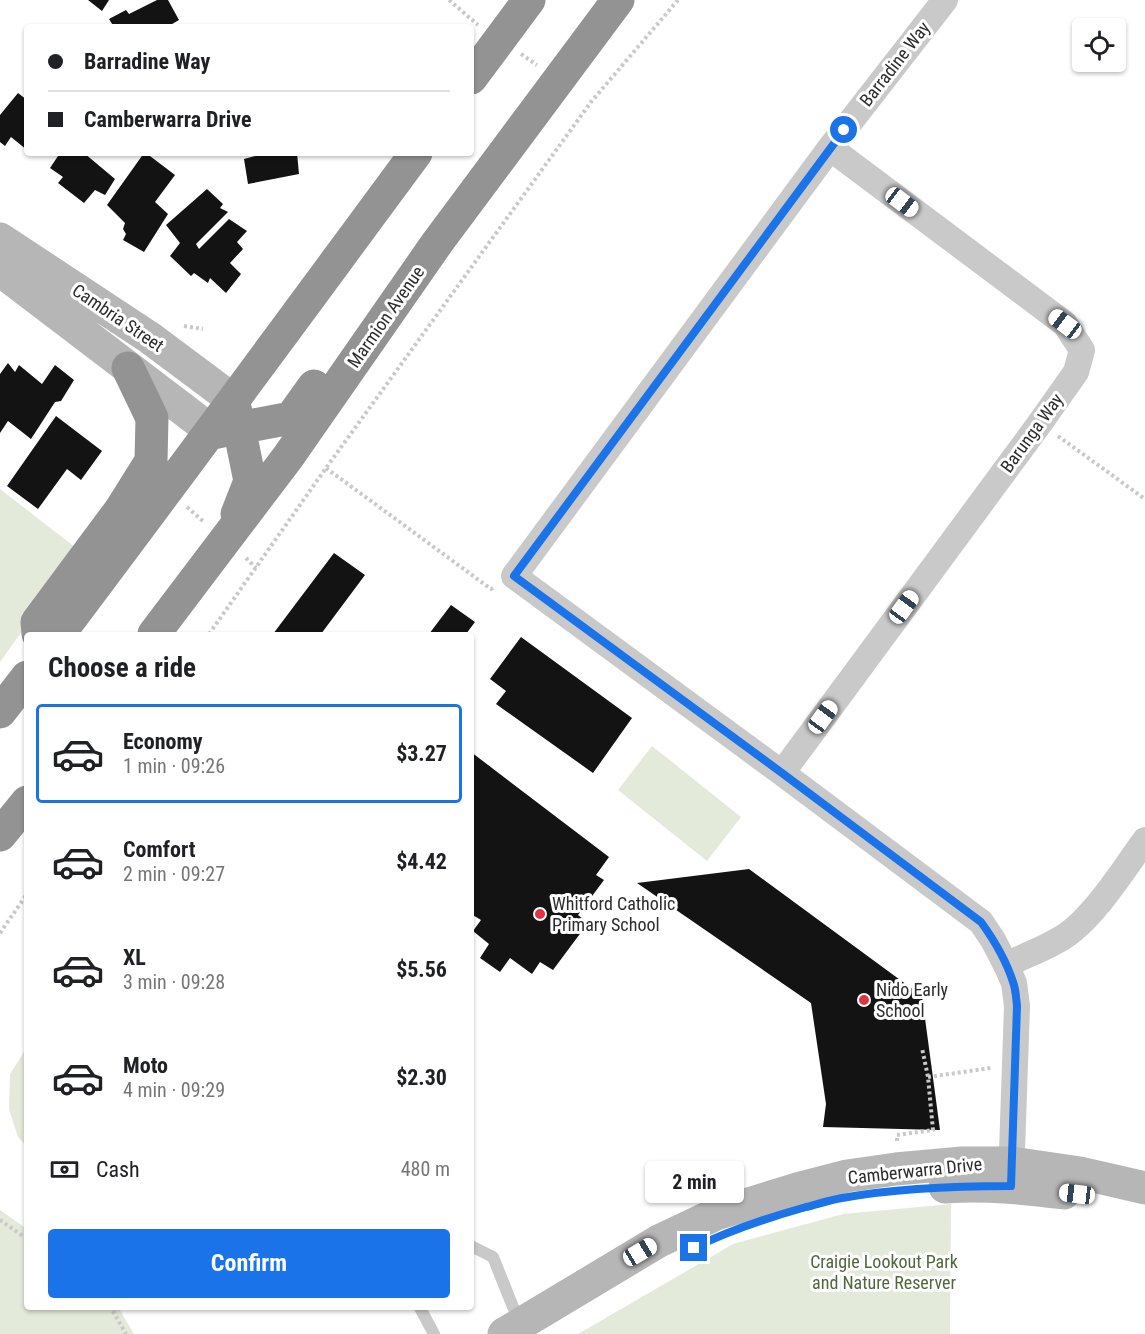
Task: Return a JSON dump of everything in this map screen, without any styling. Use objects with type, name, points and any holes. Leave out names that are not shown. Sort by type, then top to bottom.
[{"type":"highway","points":[[474,74],[529,0]]},
{"type":"highway","name":"Marmion Avenue","points":[[156,632],[288,457],[437,243],[618,0]]},
{"type":"highway","points":[[61,632],[225,422],[414,156]]},
{"type":"highway","points":[[225,422],[291,418],[401,266],[467,204]]},
{"type":"highway","points":[[38,632],[37,622],[121,509],[151,461],[152,418],[128,368]]},
{"type":"highway","points":[[225,422],[250,482],[225,541]]},
{"type":"highway","points":[[0,712],[24,681]]},
{"type":"highway","points":[[0,836],[24,806]]},
{"type":"street","name":"Barradine Way","points":[[514,576],[830,148],[945,0]]},
{"type":"street","name":"Barunga Way","points":[[782,773],[1040,423],[1076,372],[1082,350],[1065,324],[830,148]]},
{"type":"street","name":"Cambria Street","points":[[0,239],[150,338],[225,422]]},
{"type":"street","name":"Cambria Street","points":[[0,270],[128,368],[225,422]]},
{"type":"street","points":[[514,576],[981,922],[1006,964],[1014,983],[1017,1006],[1011,1175]]},
{"type":"street","points":[[1006,964],[1065,936],[1082,921],[1145,840]]},
{"type":"street","name":"Camberwarra Drive","points":[[523,1330],[659,1241],[716,1214],[847,1176],[962,1163],[1077,1194],[1145,1209]]},
{"type":"street","name":"Camberwarra Drive","points":[[1011,1175],[1080,1173],[1145,1188]]},
{"type":"lane","points":[[474,1247],[493,1257],[523,1330]]},
{"type":"lane","points":[[421,1310],[434,1334]]},
{"type":"path","points":[[210,632],[591,102],[678,0]]},
{"type":"path","points":[[1040,423],[1145,499]]},
{"type":"path","points":[[326,468],[491,589],[514,576]]},
{"type":"path","points":[[0,933],[24,898]]},
{"type":"path","points":[[897,1143],[897,1135],[933,1130],[928,1077],[922,1048]]},
{"type":"path","points":[[928,1077],[998,1068]]},
{"type":"path","points":[[0,1220],[24,1237]]},
{"type":"path","points":[[112,1310],[126,1334]]},
{"type":"green space","points":[[0,489],[80,551],[0,662]]},
{"type":"green space","points":[[652,746],[741,817],[707,861],[618,790]]},
{"type":"green space","points":[[24,1052],[24,1144],[18,1137],[9,1109],[10,1074]]},
{"type":"green space","name":"Craigie Lookout Park and Nature Reserver","points":[[951,1204],[950,1334],[578,1334],[733,1244],[843,1214]]},
{"type":"green space","points":[[0,1210],[24,1227],[24,1310],[120,1310],[134,1334],[0,1334]]},
{"type":"building","points":[[88,0],[109,0],[102,11]]},
{"type":"building","points":[[157,0],[168,0],[179,20],[172,24],[112,24],[109,19],[126,10],[129,14]]},
{"type":"building","points":[[18,93],[24,98],[24,148],[11,137],[5,146],[0,142],[0,115]]},
{"type":"building","points":[[58,156],[88,156],[115,179],[105,195],[95,190],[84,203],[58,183],[63,177],[50,168]]},
{"type":"building","points":[[142,156],[150,156],[175,175],[155,202],[168,214],[144,252],[123,240],[126,234],[123,229],[125,223],[107,205]]},
{"type":"building","points":[[256,156],[297,156],[299,174],[248,184],[244,159]]},
{"type":"building","points":[[207,189],[223,204],[220,208],[228,212],[196,244],[199,249],[229,219],[247,231],[237,242],[243,249],[230,263],[241,274],[226,293],[210,278],[208,283],[194,273],[191,276],[170,256],[180,243],[166,225]]},
{"type":"building","points":[[8,363],[15,372],[19,365],[42,384],[55,365],[74,380],[61,401],[55,402],[31,439],[8,421],[0,433],[0,374]]},
{"type":"building","points":[[56,416],[102,451],[81,480],[67,469],[38,509],[7,486]]},
{"type":"building","points":[[334,553],[365,575],[322,632],[275,632]]},
{"type":"building","points":[[451,605],[475,622],[468,632],[431,632]]},
{"type":"building","points":[[521,637],[632,718],[593,773],[496,704],[506,691],[490,679]]},
{"type":"building","points":[[474,754],[609,857],[596,875],[604,880],[578,915],[588,923],[553,970],[540,962],[532,974],[510,958],[500,972],[480,958],[489,944],[474,932],[481,920],[474,916]]},
{"type":"building","name":"Nido Early School","points":[[749,869],[922,996],[940,1130],[823,1127],[826,1104],[811,1003],[637,883]]},
{"type":"place","name":"Whitford Catholic Primary School","points":[[540,914]]},
{"type":"place","name":"Nido Early School","points":[[864,1000]]},
{"type":"route","points":[[694,1248],[766,1218],[840,1198],[893,1191],[963,1186],[1011,1186],[1017,1006],[1014,983],[1006,964],[981,922],[514,576],[844,130]]}]
